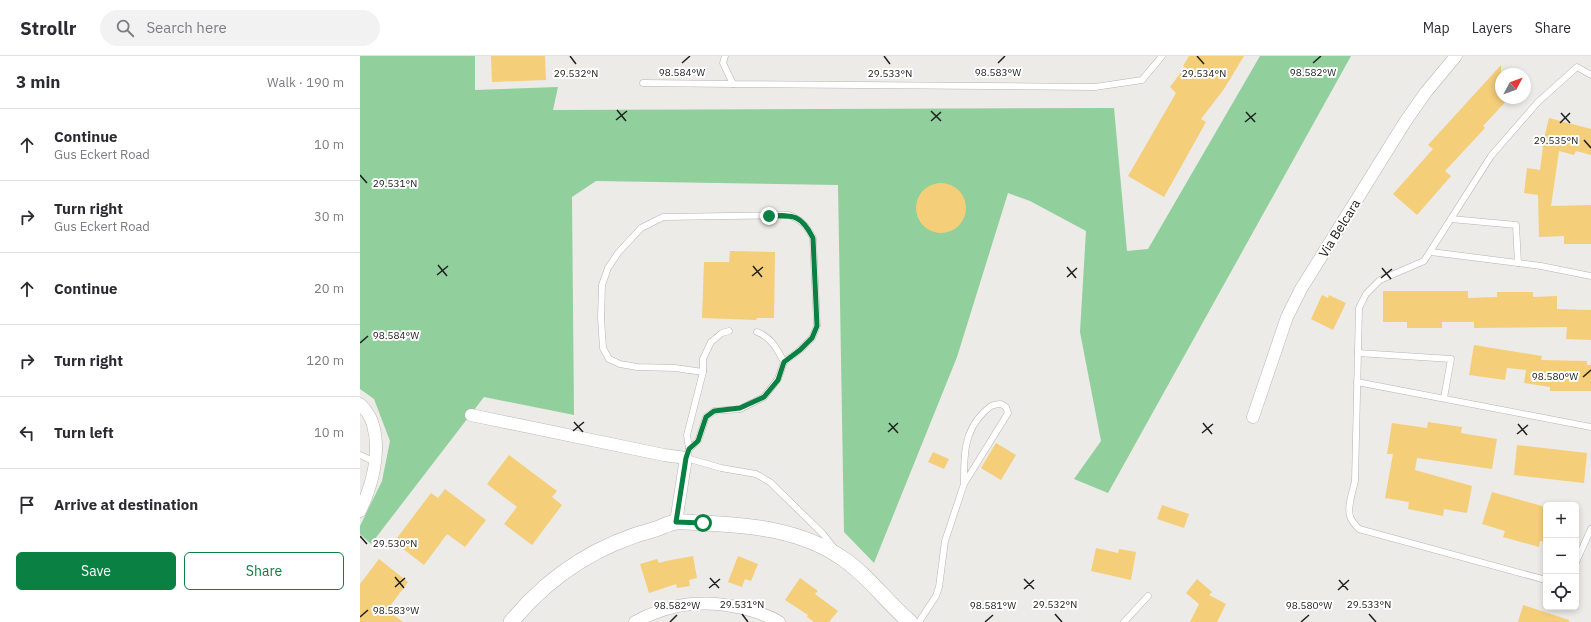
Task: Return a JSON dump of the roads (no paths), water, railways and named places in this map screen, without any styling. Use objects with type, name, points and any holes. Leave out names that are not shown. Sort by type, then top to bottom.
[{"type":"street","name":"Via Belcara","points":[[1253,417],[1287,317],[1301,289],[1405,122],[1426,92],[1456,56]]},
{"type":"street","points":[[360,404],[369,414],[373,425],[376,462],[360,511]]},
{"type":"street","points":[[471,415],[664,455],[688,453],[676,522]]},
{"type":"street","points":[[511,622],[534,596],[560,574],[581,560],[607,546],[633,535],[676,522],[724,524],[771,529],[806,540],[842,557],[862,572],[910,622]]},
{"type":"street","points":[[635,622],[648,615],[675,606],[699,603],[723,604],[754,611],[779,622]]},
{"type":"lane","points":[[725,56],[723,63],[734,84]]},
{"type":"lane","points":[[642,83],[1095,87],[1142,80],[1162,56]]},
{"type":"lane","points":[[1543,579],[1359,529],[1350,516],[1350,501],[1355,481],[1359,308],[1366,294],[1380,280],[1424,261],[1491,156],[1538,102],[1577,67],[1591,75]]},
{"type":"lane","points":[[688,453],[698,441],[706,417],[714,411],[740,408],[764,397],[778,380],[784,362],[800,350],[812,338],[817,326],[813,238],[807,225],[798,218],[789,215],[663,217],[641,228],[618,253],[608,268],[602,285],[601,318],[603,348],[609,360],[620,364],[637,367],[675,368],[703,372]]},
{"type":"lane","points":[[1451,219],[1516,225],[1518,263]]},
{"type":"lane","points":[[1431,252],[1518,263],[1591,276]]},
{"type":"lane","points":[[688,453],[687,435],[703,372],[703,359],[711,342],[722,333],[729,331]]},
{"type":"lane","points":[[757,332],[765,335],[775,346],[784,362]]},
{"type":"lane","points":[[1358,354],[1451,359],[1444,398]]},
{"type":"lane","points":[[1357,382],[1591,427]]},
{"type":"lane","points":[[919,622],[936,596],[939,587],[946,542],[964,484],[1008,413],[1006,407],[1001,404],[993,404],[988,408],[971,430],[966,442],[964,458],[964,484]]},
{"type":"lane","points":[[688,453],[721,468],[756,474],[770,482],[823,534],[842,557]]},
{"type":"lane","points":[[360,455],[376,462]]},
{"type":"lane","points":[[1579,555],[1591,529]]},
{"type":"lane","points":[[1124,622],[1148,596]]}]
